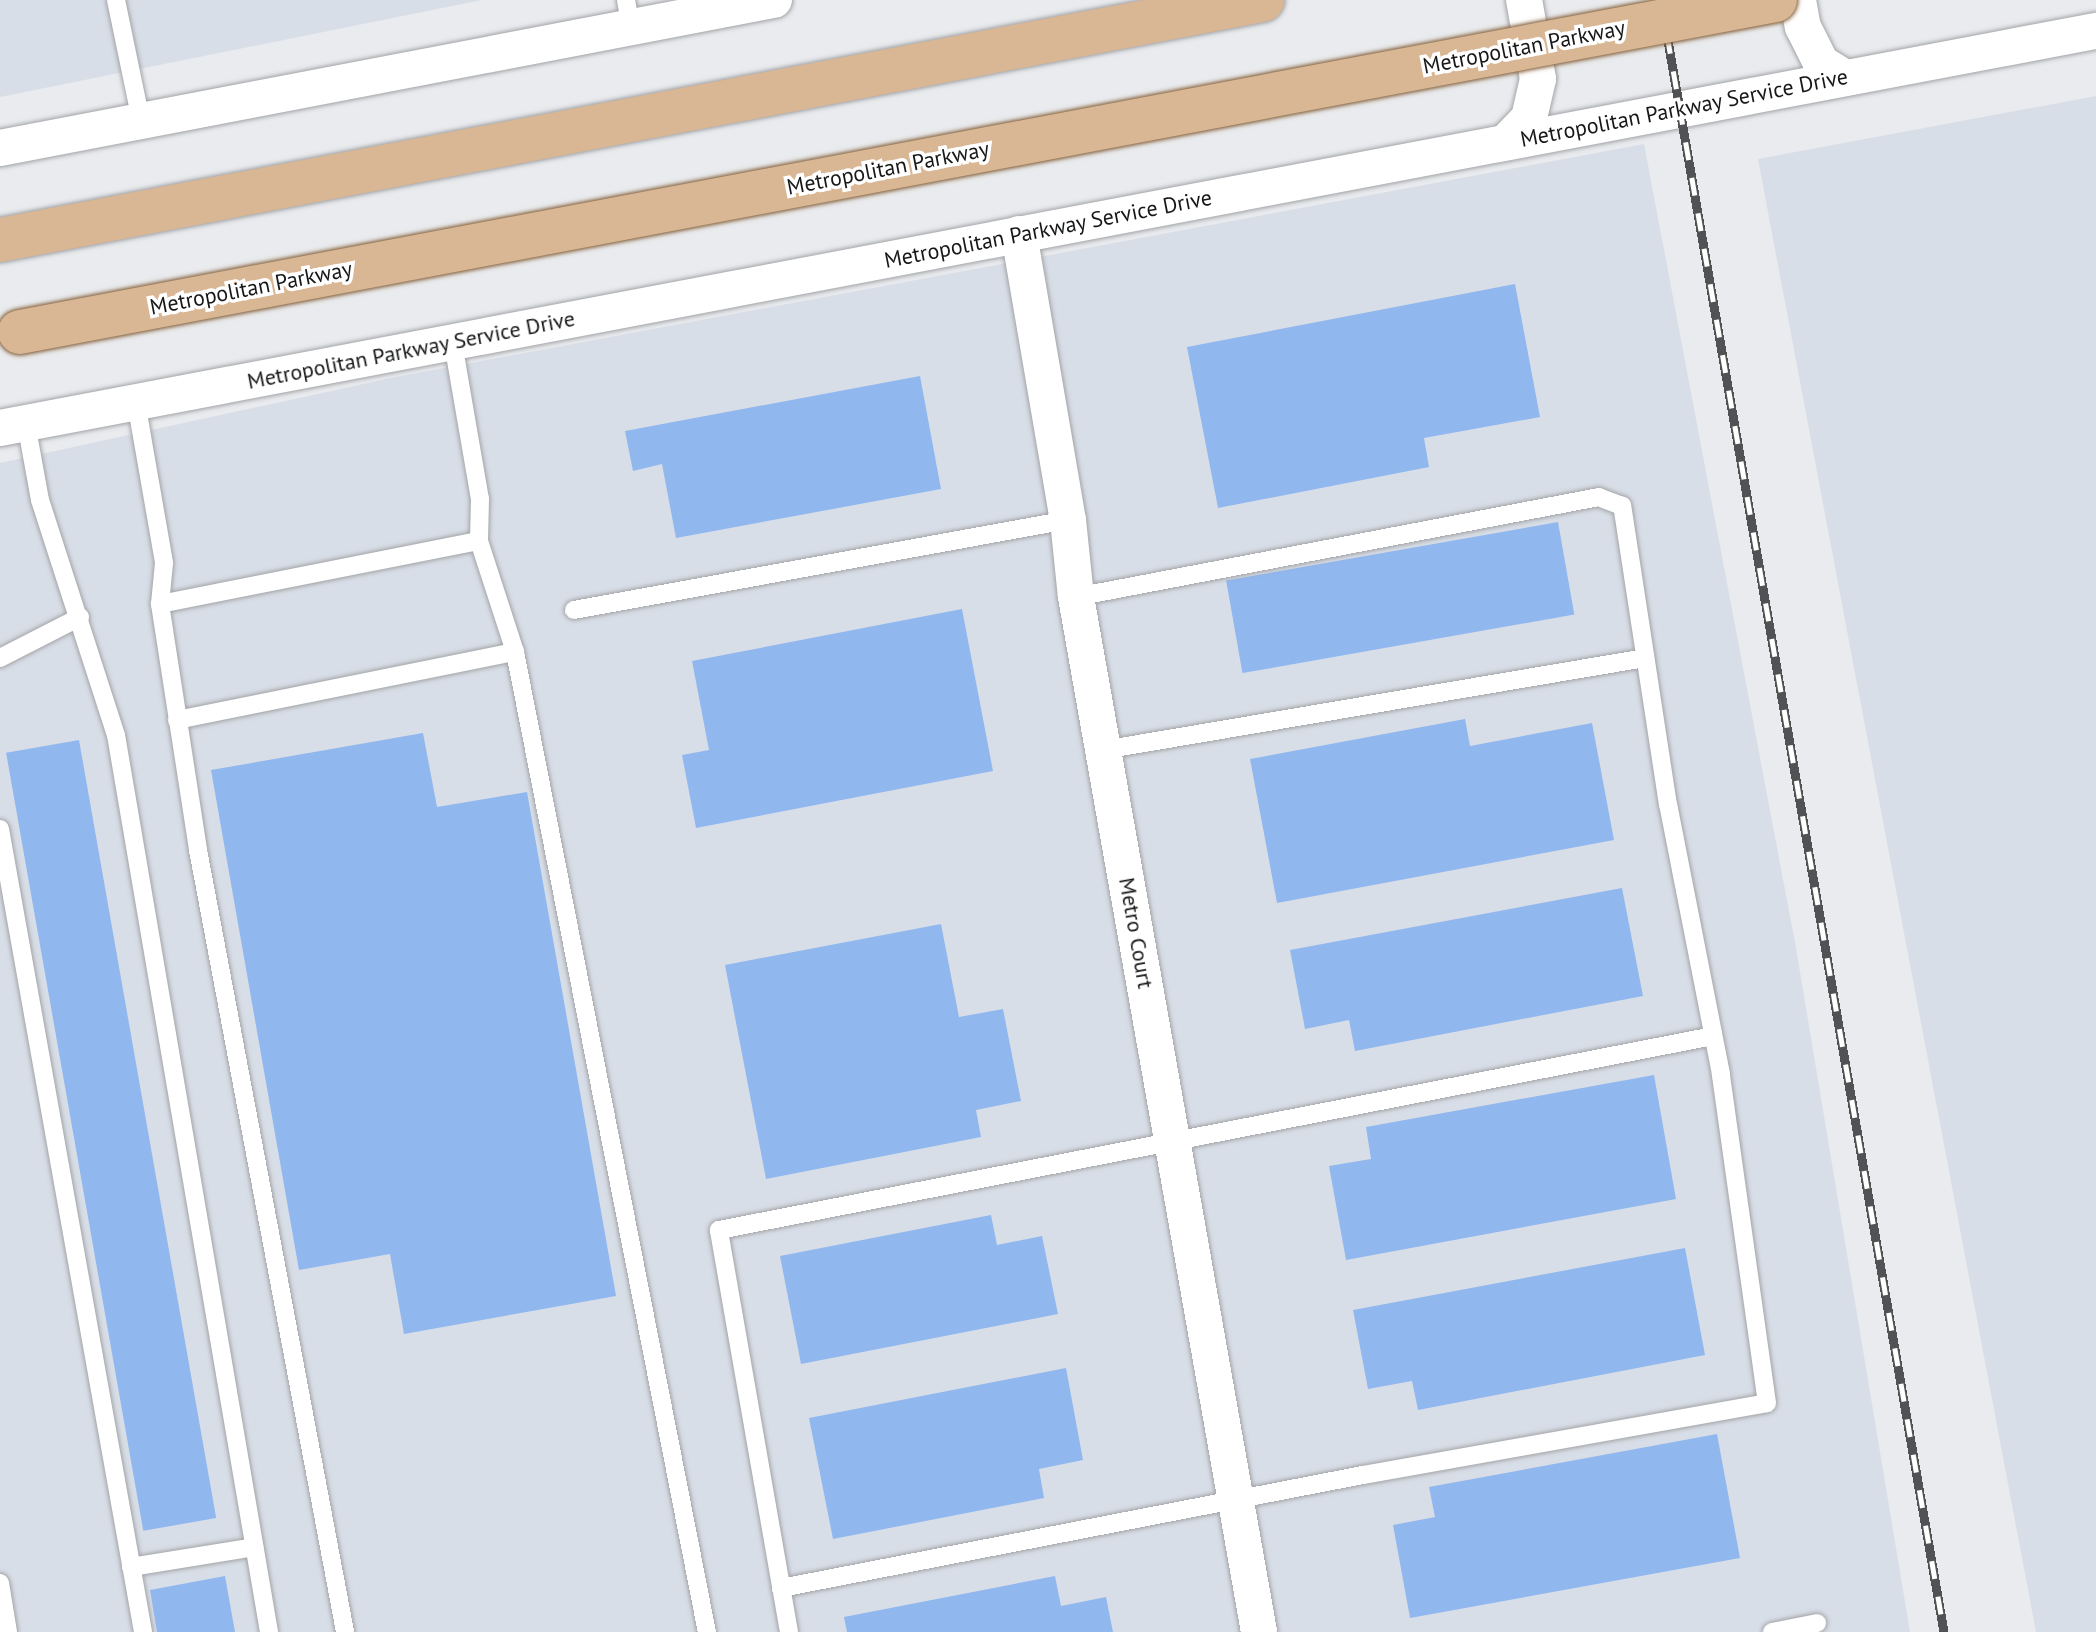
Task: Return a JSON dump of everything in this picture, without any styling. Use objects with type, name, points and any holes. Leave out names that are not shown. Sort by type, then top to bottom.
[{"type":"main road","points":[[5,239],[1262,0]]},
{"type":"main road","name":"Metropolitan Parkway","points":[[10,334],[1775,0]]},
{"type":"street","points":[[0,148],[141,121],[628,14],[774,0]]},
{"type":"street","points":[[1507,141],[1529,118],[1538,79],[1524,0]]},
{"type":"street","points":[[1798,0],[1803,27],[1821,63],[1845,78]]},
{"type":"street","name":"Metropolitan Parkway Service Drive","points":[[13,426],[2096,31]]},
{"type":"street","name":"Metro Court","points":[[1019,234],[1068,520],[1076,597],[1259,1632]]},
{"type":"lane","points":[[116,0],[141,121]]},
{"type":"lane","points":[[453,343],[480,499],[479,541],[515,652],[707,1632]]},
{"type":"lane","points":[[136,402],[164,563],[160,604],[177,720],[345,1632]]},
{"type":"lane","points":[[13,426],[80,617],[116,735],[269,1632]]},
{"type":"lane","points":[[781,1588],[1236,1503],[1363,1475],[1767,1403],[1713,1036],[1645,658],[1622,506],[1599,497],[1076,597]]},
{"type":"lane","points":[[574,610],[1068,520]]},
{"type":"lane","points":[[160,604],[479,541]]},
{"type":"lane","points":[[0,658],[80,617]]},
{"type":"lane","points":[[177,720],[515,652]]},
{"type":"lane","points":[[1103,750],[1645,658]]},
{"type":"lane","points":[[0,829],[143,1632]]},
{"type":"lane","points":[[789,1632],[719,1230],[1713,1036]]},
{"type":"lane","points":[[131,1567],[254,1547]]},
{"type":"lane","points":[[0,1583],[8,1632]]},
{"type":"lane","points":[[1772,1632],[1817,1623]]},
{"type":"shaded area","points":[[0,0],[482,0],[0,97]]},
{"type":"shaded area","points":[[2096,96],[2096,1632],[2036,1632],[1758,159]]},
{"type":"shaded area","points":[[1644,144],[1796,948],[1910,1632],[0,1632],[0,463],[391,378]]},
{"type":"building","points":[[1515,284],[1540,417],[1424,438],[1429,467],[1218,508],[1187,347]]},
{"type":"building","points":[[920,376],[941,489],[676,538],[662,464],[633,471],[625,431]]},
{"type":"building","points":[[1558,522],[1574,615],[1242,673],[1226,581]]},
{"type":"building","points":[[962,609],[993,771],[696,828],[682,755],[709,750],[692,661]]},
{"type":"building","points":[[1465,719],[1470,746],[1592,723],[1614,840],[1277,903],[1250,759]]},
{"type":"building","points":[[423,733],[437,807],[527,792],[616,1296],[404,1334],[390,1254],[299,1270],[211,770]]},
{"type":"building","points":[[79,740],[216,1518],[143,1531],[6,753]]},
{"type":"building","points":[[1622,888],[1643,996],[1355,1051],[1349,1020],[1305,1029],[1290,950]]},
{"type":"building","points":[[941,924],[959,1017],[1003,1009],[1021,1101],[976,1110],[981,1137],[766,1179],[725,965]]},
{"type":"building","points":[[1654,1075],[1676,1199],[1346,1260],[1329,1166],[1371,1159],[1366,1127]]},
{"type":"building","points":[[991,1215],[997,1245],[1042,1236],[1058,1314],[801,1364],[780,1256]]},
{"type":"building","points":[[1685,1248],[1705,1355],[1418,1410],[1412,1381],[1368,1389],[1353,1310]]},
{"type":"building","points":[[1066,1368],[1083,1460],[1039,1469],[1044,1498],[833,1539],[809,1418]]},
{"type":"building","points":[[1717,1434],[1740,1558],[1410,1618],[1393,1525],[1435,1517],[1429,1487]]},
{"type":"building","points":[[225,1576],[235,1632],[157,1632],[150,1590]]},
{"type":"building","points":[[1055,1576],[1061,1606],[1106,1597],[1113,1632],[847,1632],[844,1617]]},
{"type":"railway","points":[[1661,0],[1944,1632]]}]
